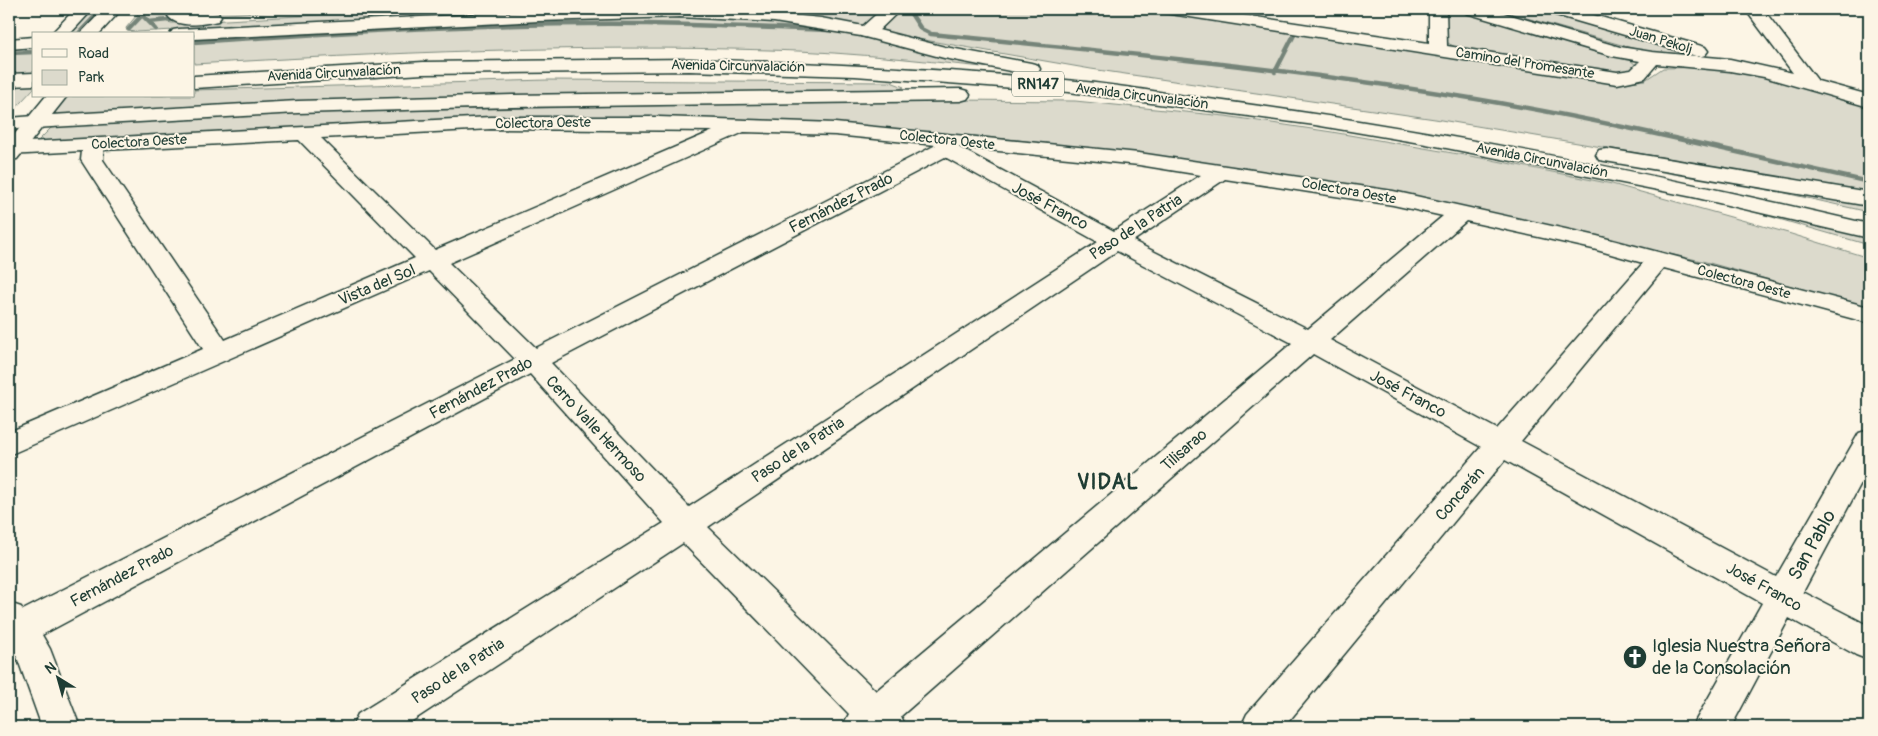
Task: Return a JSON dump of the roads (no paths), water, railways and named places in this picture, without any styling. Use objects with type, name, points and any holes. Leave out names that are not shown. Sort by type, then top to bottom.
[{"type":"main road","points":[[62,32],[84,9]]},
{"type":"main road","points":[[339,17],[406,9]]},
{"type":"main road","points":[[436,9],[443,18],[461,20]]},
{"type":"main road","points":[[867,32],[892,9]]},
{"type":"main road","name":"Camino del Promesante","points":[[1171,9],[1299,22],[1438,49],[1617,78],[1637,76],[1645,69],[1652,58]]},
{"type":"main road","points":[[1438,9],[1438,49]]},
{"type":"main road","name":"Juan Pekolj","points":[[1472,9],[1618,52],[1652,58]]},
{"type":"main road","name":"Juan Pekolj","points":[[1555,9],[1767,72]]},
{"type":"main road","points":[[1624,9],[1637,32]]},
{"type":"main road","points":[[1754,9],[1811,84]]},
{"type":"main road","points":[[180,20],[339,17],[461,20],[683,11],[780,18],[867,32],[944,52],[1159,92]]},
{"type":"main road","points":[[92,32],[120,12]]},
{"type":"main road","points":[[111,32],[120,12]]},
{"type":"main road","points":[[9,44],[32,42]]},
{"type":"main road","name":"Avenida Circunvalación","points":[[195,69],[441,56],[608,52],[733,53],[863,59],[1159,92],[1426,138],[1561,155],[1869,218]]},
{"type":"main road","points":[[1652,58],[1730,65],[1767,72],[1869,101]]},
{"type":"main road","name":"Avenida Circunvalación","points":[[195,82],[423,68],[699,65],[855,70],[1159,92]]},
{"type":"main road","points":[[9,84],[32,79]]},
{"type":"main road","points":[[9,84],[32,90]]},
{"type":"main road","points":[[9,124],[298,107],[512,101],[1159,92]]},
{"type":"main road","points":[[9,124],[32,98]]},
{"type":"main road","points":[[11,150],[55,98]]},
{"type":"main road","name":"Colectora Oeste","points":[[11,150],[92,144],[491,124],[597,122],[835,129],[948,145],[1139,159],[1383,196],[1597,243],[1869,315]]},
{"type":"main road","name":"Vista del Sol","points":[[9,444],[744,125]]},
{"type":"main road","name":"Cerro Valle Hermoso","points":[[304,133],[533,361],[874,723]]},
{"type":"main road","points":[[92,144],[92,160],[220,353]]},
{"type":"main road","name":"José Franco","points":[[948,145],[1115,241],[1310,341],[1869,644]]},
{"type":"main road","name":"Fernández Prado","points":[[11,628],[533,361],[948,145]]},
{"type":"main road","points":[[1561,155],[1869,198]]},
{"type":"main road","points":[[1561,155],[1869,250]]},
{"type":"main road","name":"Avenida Circunvalación","points":[[1561,155],[1693,190],[1869,231]]},
{"type":"main road","name":"Paso de la Patria","points":[[371,727],[686,525],[1222,171]]},
{"type":"main road","name":"Tilisarao","points":[[874,723],[1310,341],[1461,213]]},
{"type":"main road","name":"Concarán","points":[[1260,727],[1659,259]]},
{"type":"main road","name":"San Pablo","points":[[1711,727],[1784,598],[1869,440]]},
{"type":"main road","points":[[11,628],[32,649],[61,727]]},
{"type":"waterway","points":[[80,32],[102,9]]},
{"type":"waterway","points":[[142,15],[148,9]]},
{"type":"waterway","points":[[409,19],[418,9]]},
{"type":"waterway","points":[[908,9],[921,29],[931,34],[1276,70]]},
{"type":"waterway","points":[[129,29],[142,15]]},
{"type":"waterway","points":[[142,15],[149,22]]},
{"type":"waterway","points":[[149,22],[177,19]]},
{"type":"waterway","points":[[149,22],[156,29]]},
{"type":"waterway","points":[[195,42],[477,26],[647,24],[828,30]]},
{"type":"waterway","points":[[1276,70],[1294,35]]},
{"type":"waterway","points":[[9,53],[32,52]]},
{"type":"waterway","points":[[1276,70],[1408,88],[1525,108],[1624,127],[1869,182]]},
{"type":"place","name":"Iglesia Nuestra Señora de la Consolación","points":[[1635,657]]},
{"type":"district","name":"VIDAL","points":[[1108,482]]}]
